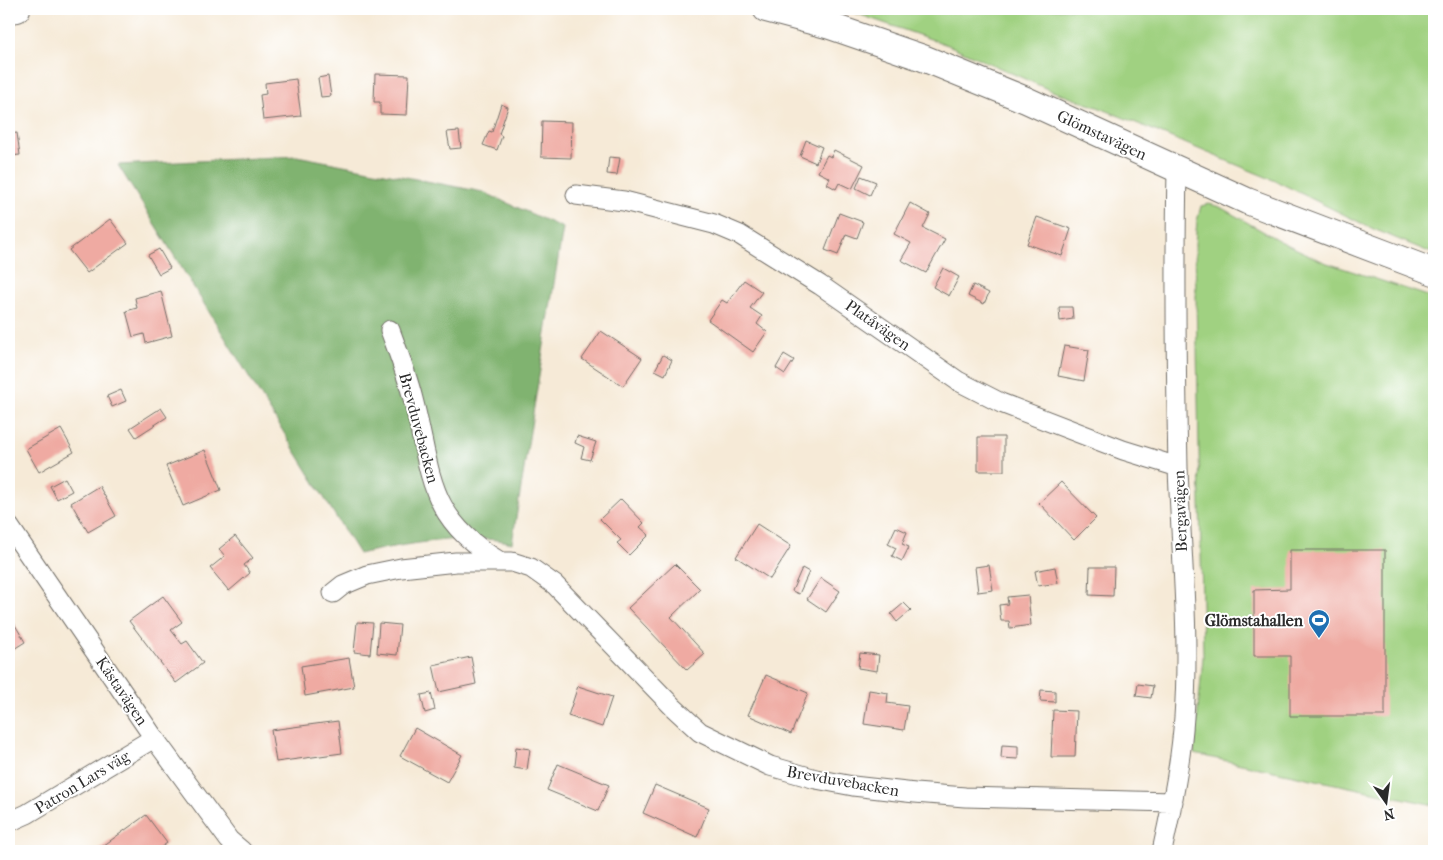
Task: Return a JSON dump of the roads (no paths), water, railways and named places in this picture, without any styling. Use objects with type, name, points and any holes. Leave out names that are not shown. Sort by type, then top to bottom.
[{"type":"main road","points":[[9,10],[15,9]]},
{"type":"main road","name":"Glömstavägen","points":[[766,9],[830,26],[923,58],[1026,100],[1176,170],[1248,201],[1434,272]]},
{"type":"street","name":"Bergavägen","points":[[1162,851],[1173,802],[1184,718],[1186,658],[1178,467],[1176,170]]},
{"type":"street","name":"Platåvägen","points":[[576,195],[624,201],[668,211],[729,230],[813,280],[958,380],[984,395],[1123,450],[1178,467]]},
{"type":"street","name":"Brevduvebacken","points":[[390,330],[413,399],[428,471],[436,495],[450,517],[465,535],[481,550],[500,561]]},
{"type":"street","name":"Kästavägen","points":[[9,526],[154,738],[229,840],[242,851]]},
{"type":"street","name":"Brevduvebacken","points":[[333,593],[343,585],[375,573],[434,564],[512,562],[531,568],[555,585],[674,708],[700,732],[785,772],[854,786],[940,795],[1173,802]]},
{"type":"street","name":"Patron Lars väg","points":[[9,822],[28,814],[154,738]]},
{"type":"place","name":"Glömstahallen","points":[[1319,639]]}]
